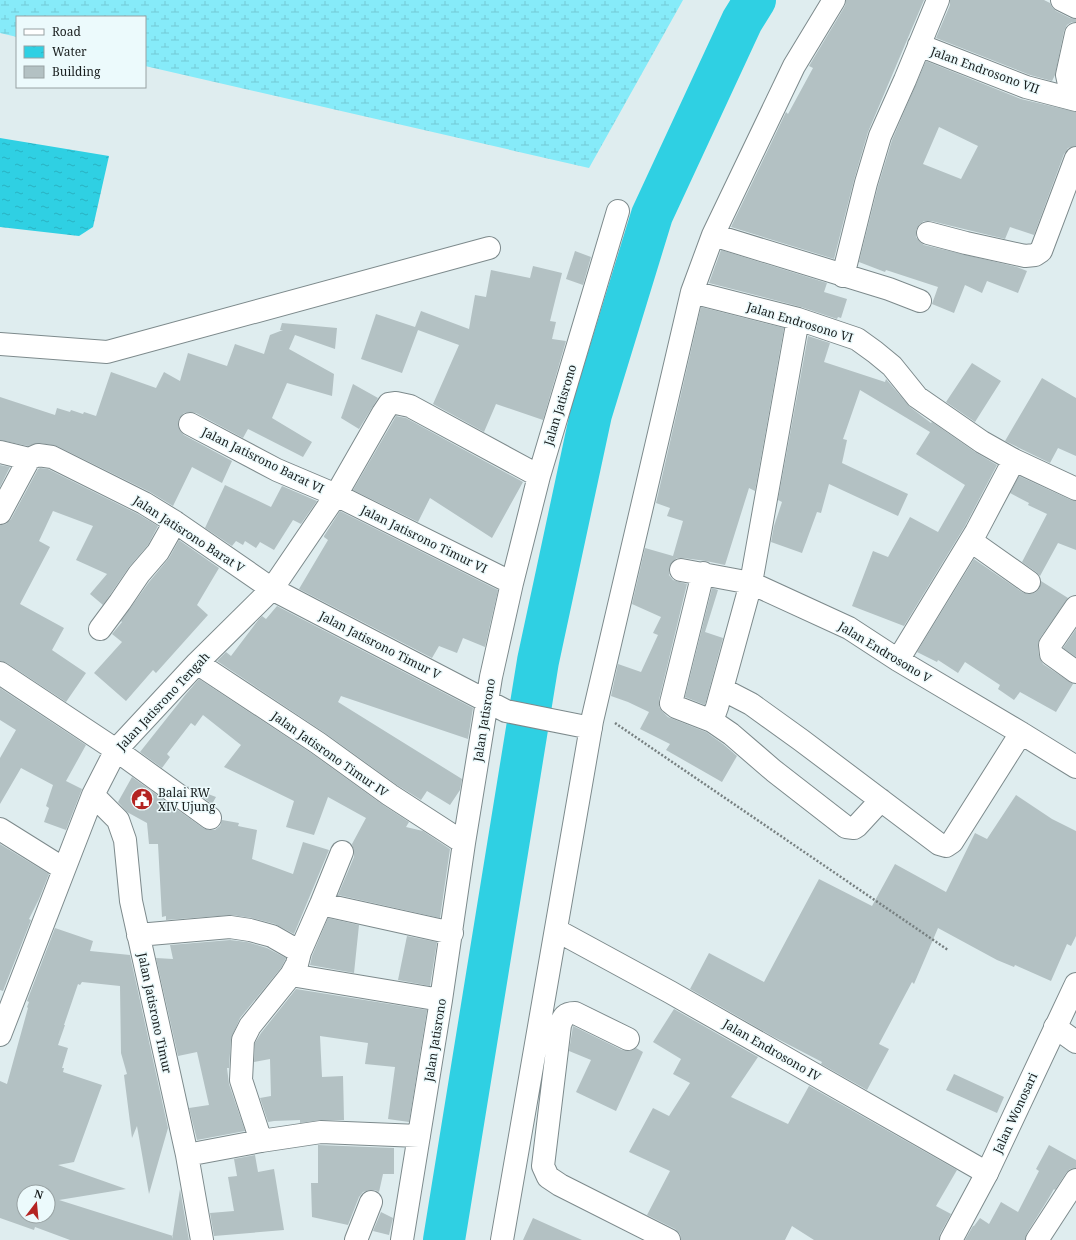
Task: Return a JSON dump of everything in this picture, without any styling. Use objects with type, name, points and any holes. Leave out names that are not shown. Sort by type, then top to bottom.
[{"type":"street","points":[[502,1240],[556,930],[586,720],[692,292],[713,235],[794,66],[834,0]]},
{"type":"street","points":[[843,276],[866,183],[880,136],[938,0]]},
{"type":"street","points":[[1062,0],[1076,7]]},
{"type":"street","points":[[1076,34],[1067,75],[1070,88],[1076,96]]},
{"type":"street","name":"Jalan Endrosono VII","points":[[919,45],[1026,87],[1076,100]]},
{"type":"street","points":[[928,233],[1024,256],[1035,255],[1041,251],[1076,158]]},
{"type":"street","name":"Jalan Jatisrono","points":[[402,1240],[452,933],[464,844],[497,706],[491,677],[512,583],[539,476],[618,211]]},
{"type":"street","points":[[713,235],[889,289],[920,301]]},
{"type":"street","points":[[0,344],[107,352],[489,248]]},
{"type":"street","name":"Jalan Endrosono VI","points":[[692,292],[798,319],[857,339],[892,366],[917,397],[982,442],[1014,460],[1076,489]]},
{"type":"street","points":[[712,721],[751,583],[798,319]]},
{"type":"street","name":"Jalan Jatisrono Tengah","points":[[0,1035],[4,1010],[64,869],[93,795],[116,750],[197,663],[272,589],[336,495],[382,413],[389,404],[396,403],[410,406],[539,476]]},
{"type":"street","name":"Jalan Jatisrono Barat VI","points":[[190,424],[277,470],[336,495]]},
{"type":"street","name":"Jalan Jatisrono Barat V","points":[[0,452],[33,457],[52,456],[144,503],[175,522],[272,589]]},
{"type":"street","points":[[0,513],[33,457]]},
{"type":"street","points":[[898,660],[971,541],[1014,460]]},
{"type":"street","name":"Jalan Jatisrono Timur VI","points":[[336,495],[512,583]]},
{"type":"street","points":[[100,628],[139,574],[158,552],[175,522]]},
{"type":"street","points":[[971,541],[1029,582]]},
{"type":"street","name":"Jalan Endrosono V","points":[[681,570],[751,583],[849,628],[898,660],[1076,767]]},
{"type":"street","points":[[703,573],[672,703],[676,707],[712,721],[731,734],[774,771],[846,827],[854,828],[857,826],[881,800]]},
{"type":"street","name":"Jalan Jatisrono Timur V","points":[[272,589],[497,706],[586,720]]},
{"type":"street","points":[[1076,607],[1050,645],[1051,654],[1076,672]]},
{"type":"street","name":"Jalan Jatisrono Timur IV","points":[[197,663],[318,743],[390,795],[464,844]]},
{"type":"street","points":[[0,673],[116,750],[210,818]]},
{"type":"street","points":[[722,689],[757,709],[801,740],[939,844],[946,846],[952,842],[1021,733]]},
{"type":"street","name":"Jalan Jatisrono Timur","points":[[93,795],[118,820],[125,840],[131,901],[187,1155],[202,1240]]},
{"type":"street","points":[[0,829],[64,869]]},
{"type":"street","points":[[261,1140],[240,1080],[243,1040],[250,1026],[291,975],[297,964],[300,952],[342,852]]},
{"type":"street","points":[[321,904],[452,933]]},
{"type":"street","points":[[138,934],[230,927],[250,930],[272,936],[300,952]]},
{"type":"street","name":"Jalan Endrosono IV","points":[[556,930],[670,992],[987,1173]]},
{"type":"street","points":[[291,975],[441,1000]]},
{"type":"street","name":"Jalan Wonosari","points":[[951,1240],[987,1173],[1076,984]]},
{"type":"street","points":[[628,1039],[575,1013],[568,1013],[563,1017],[560,1026],[544,1166],[548,1177],[560,1185],[669,1240]]},
{"type":"street","points":[[1055,1027],[1076,1042]]},
{"type":"street","points":[[187,1155],[261,1140],[321,1132],[420,1136]]},
{"type":"street","points":[[1036,1240],[1076,1180]]},
{"type":"street","points":[[356,1240],[371,1202]]},
{"type":"path","points":[[586,720],[948,950]]},
{"type":"green space","points":[[0,0],[683,0],[589,168],[146,66],[146,16],[16,16],[16,37],[0,33]]},
{"type":"water","points":[[0,138],[109,156],[93,227],[79,236],[0,227]]},
{"type":"building","points":[[846,0],[924,0],[868,132],[834,259],[731,227],[786,112],[788,114],[813,68],[809,66],[845,6]]},
{"type":"building","points":[[950,0],[1044,0],[1050,3],[1056,11],[1070,18],[1076,19],[1076,22],[1072,22],[1067,25],[1064,31],[1055,75],[1052,81],[1030,75],[936,38],[950,5]]},
{"type":"building","points":[[926,61],[1021,99],[1076,112],[1076,146],[1068,148],[1064,154],[1034,235],[1010,227],[1005,239],[931,221],[924,221],[916,230],[916,237],[924,245],[1017,267],[1027,271],[1018,293],[987,281],[982,293],[965,285],[954,313],[932,304],[938,287],[886,270],[885,272],[859,262],[878,186],[892,140]],"holes":[[[939,127],[978,146],[961,179],[923,164]]]},
{"type":"building","points":[[721,250],[827,283],[824,292],[847,299],[841,318],[838,317],[837,319],[801,307],[709,283]]},
{"type":"building","points":[[575,251],[591,257],[583,285],[566,279]]},
{"type":"building","points":[[533,266],[562,273],[550,321],[556,322],[552,339],[566,341],[543,420],[496,404],[484,432],[433,404],[459,345],[418,330],[402,373],[361,359],[376,314],[415,327],[421,311],[469,329],[475,295],[486,297],[491,270],[530,278]]},
{"type":"building","points":[[701,307],[784,328],[755,491],[749,488],[725,565],[706,561],[677,558],[672,562],[669,568],[669,575],[673,580],[687,584],[659,700],[659,707],[668,717],[706,732],[737,756],[722,782],[666,750],[670,744],[640,729],[649,712],[611,696],[618,664],[641,672],[658,635],[653,633],[661,617],[632,604],[645,548],[673,556],[683,521],[667,516],[670,508],[656,503]]},
{"type":"building","points":[[282,323],[337,328],[335,349],[295,335],[289,349],[334,374],[332,396],[287,383],[272,418],[312,442],[303,457],[248,429],[243,438],[196,413],[184,413],[179,419],[178,425],[180,431],[184,435],[232,461],[222,483],[192,467],[173,506],[150,492],[57,446],[39,443],[28,446],[0,440],[0,397],[55,415],[57,408],[83,414],[84,412],[96,416],[111,372],[156,388],[164,372],[180,381],[188,353],[227,366],[235,344],[264,354],[270,335],[283,330],[280,330]]},
{"type":"building","points":[[808,336],[830,343],[824,362],[885,382],[886,379],[910,407],[931,423],[932,422],[975,452],[997,465],[965,526],[904,626],[852,606],[873,551],[888,557],[910,517],[938,532],[965,485],[916,454],[930,432],[860,390],[843,439],[847,440],[842,463],[908,494],[898,516],[829,484],[821,513],[817,512],[802,553],[771,542],[774,526],[782,502],[778,500]]},
{"type":"building","points":[[972,363],[1001,381],[975,422],[946,402]]},
{"type":"building","points":[[1042,378],[1076,398],[1076,456],[1058,448],[1050,463],[1005,441]]},
{"type":"building","points":[[353,384],[378,398],[359,429],[341,418]]},
{"type":"building","points":[[396,416],[406,418],[523,482],[492,538],[430,498],[418,522],[353,490]]},
{"type":"building","points":[[0,465],[10,467],[0,487]]},
{"type":"building","points":[[38,469],[48,469],[138,514],[158,526],[148,545],[129,567],[103,605],[90,594],[107,574],[76,560],[93,526],[53,511],[39,541],[50,547],[20,604],[64,628],[52,650],[86,673],[66,702],[7,663],[0,661],[0,525],[6,524],[11,519]]},
{"type":"building","points":[[1019,476],[1076,501],[1076,550],[1058,543],[1040,576],[1022,562],[1047,514],[1028,505],[1029,503],[1010,493]]},
{"type":"building","points":[[225,485],[271,507],[282,486],[317,501],[301,524],[293,520],[274,550],[260,542],[256,548],[245,541],[243,545],[236,541],[232,546],[205,528]]},
{"type":"building","points":[[340,511],[498,590],[485,647],[463,638],[457,653],[439,646],[432,658],[299,589],[328,540],[324,536]]},
{"type":"building","points":[[179,540],[219,568],[197,605],[208,615],[156,673],[153,670],[126,701],[94,673],[122,642],[112,634],[149,582],[169,558]]},
{"type":"building","points":[[974,559],[1022,592],[1028,594],[1035,593],[1039,589],[1041,581],[1068,598],[1040,638],[1038,646],[1039,656],[1043,664],[1073,684],[1056,712],[1020,692],[1014,700],[998,689],[1000,685],[965,662],[958,673],[938,660],[937,662],[917,652]]},
{"type":"building","points":[[712,588],[718,590],[705,632],[723,638],[705,705],[685,697]]},
{"type":"building","points":[[277,606],[473,708],[468,739],[341,696],[338,702],[462,779],[460,790],[450,805],[427,791],[421,800],[397,785],[325,733],[217,661],[226,652],[231,656],[259,619],[262,616],[266,619]]},
{"type":"building","points":[[1076,629],[1076,657],[1063,648]]},
{"type":"building","points":[[199,679],[311,753],[409,822],[406,827],[423,831],[450,849],[440,918],[338,895],[354,857],[352,844],[366,818],[328,797],[314,835],[286,827],[294,801],[224,767],[241,745],[203,715],[195,726],[191,723],[167,754],[170,757],[162,768],[140,752]]},
{"type":"building","points":[[0,688],[86,745],[66,781],[82,789],[66,830],[44,822],[49,808],[46,806],[53,785],[21,768],[0,804],[0,758],[16,730],[0,720]]},
{"type":"building","points":[[132,777],[203,828],[215,830],[220,826],[222,820],[239,823],[238,826],[257,830],[252,859],[293,874],[303,842],[329,850],[294,934],[275,924],[232,915],[166,920],[166,916],[162,917],[158,844],[149,844],[147,823],[127,812],[118,802]]},
{"type":"building","points":[[187,786],[216,797],[212,804]]},
{"type":"building","points":[[1016,795],[1052,819],[1076,831],[1076,936],[1071,946],[1067,944],[1051,981],[1015,965],[1014,967],[997,960],[938,928],[914,984],[912,982],[879,1044],[889,1049],[867,1090],[821,1064],[822,1062],[772,1036],[690,989],[709,953],[764,982],[819,879],[872,906],[895,864],[946,892],[975,833],[987,839]]},
{"type":"building","points":[[0,844],[49,874],[29,919],[31,920],[3,991],[0,990]]},
{"type":"building","points":[[328,918],[359,925],[354,973],[310,965],[312,956]]},
{"type":"building","points":[[55,928],[93,941],[90,951],[130,955],[168,1128],[149,1194],[137,1126],[132,1138],[124,1075],[127,1074],[121,1053],[120,986],[82,982],[80,985],[78,984],[58,1045],[68,1048],[62,1068],[64,1068],[63,1072],[102,1085],[74,1162],[58,1165],[126,1189],[59,1200],[173,1236],[180,1189],[189,1240],[70,1240],[35,1227],[34,1230],[17,1224],[56,1224],[56,1184],[16,1184],[16,1224],[0,1218],[0,1081],[7,1084],[29,1002],[27,1001]]},
{"type":"building","points":[[407,936],[437,942],[430,986],[398,980]]},
{"type":"building","points":[[230,940],[247,942],[267,948],[286,958],[281,968],[240,1018],[231,1039],[229,1068],[227,1068],[229,1084],[245,1131],[197,1140],[189,1108],[209,1105],[197,1052],[178,1056],[156,958],[173,959],[170,945]]},
{"type":"building","points":[[296,989],[427,1010],[409,1122],[388,1119],[395,1067],[365,1064],[368,1043],[320,1036],[322,1077],[343,1076],[344,1120],[321,1120],[300,1123],[300,1120],[268,1122],[260,1098],[271,1096],[270,1059],[254,1062],[255,1043],[261,1033]]},
{"type":"building","points":[[674,1009],[758,1057],[731,1097],[788,1124],[809,1086],[957,1170],[936,1206],[951,1214],[940,1234],[939,1240],[814,1240],[792,1226],[785,1240],[681,1240],[680,1234],[675,1229],[647,1215],[670,1171],[629,1152],[653,1108],[669,1116],[690,1083],[673,1074],[681,1059],[653,1042]]},
{"type":"building","points":[[573,1026],[622,1050],[629,1051],[636,1048],[643,1052],[616,1111],[576,1092],[591,1060],[569,1051]]},
{"type":"building","points":[[954,1074],[1004,1097],[997,1113],[946,1090]]},
{"type":"building","points":[[318,1145],[394,1148],[394,1174],[383,1174],[379,1192],[370,1190],[363,1192],[359,1197],[348,1225],[312,1217],[311,1183],[318,1183]]},
{"type":"building","points":[[1049,1145],[1076,1160],[1076,1168],[1070,1169],[1055,1190],[1054,1189],[1027,1233],[1025,1240],[965,1240],[973,1226],[980,1218],[989,1224],[1001,1202],[1018,1212],[1039,1171],[1036,1169]]},
{"type":"building","points":[[255,1155],[258,1172],[274,1169],[284,1230],[214,1236],[210,1213],[234,1211],[228,1177],[237,1176],[234,1159]]},
{"type":"building","points":[[381,1212],[393,1218],[389,1235],[373,1231]]},
{"type":"building","points":[[533,1218],[582,1240],[523,1240]]},
{"type":"waterway","points":[[444,1240],[538,661],[591,414],[652,215],[742,21],[755,0]]},
{"type":"place","name":"Balai RW XIV Ujung","points":[[142,799]]}]
